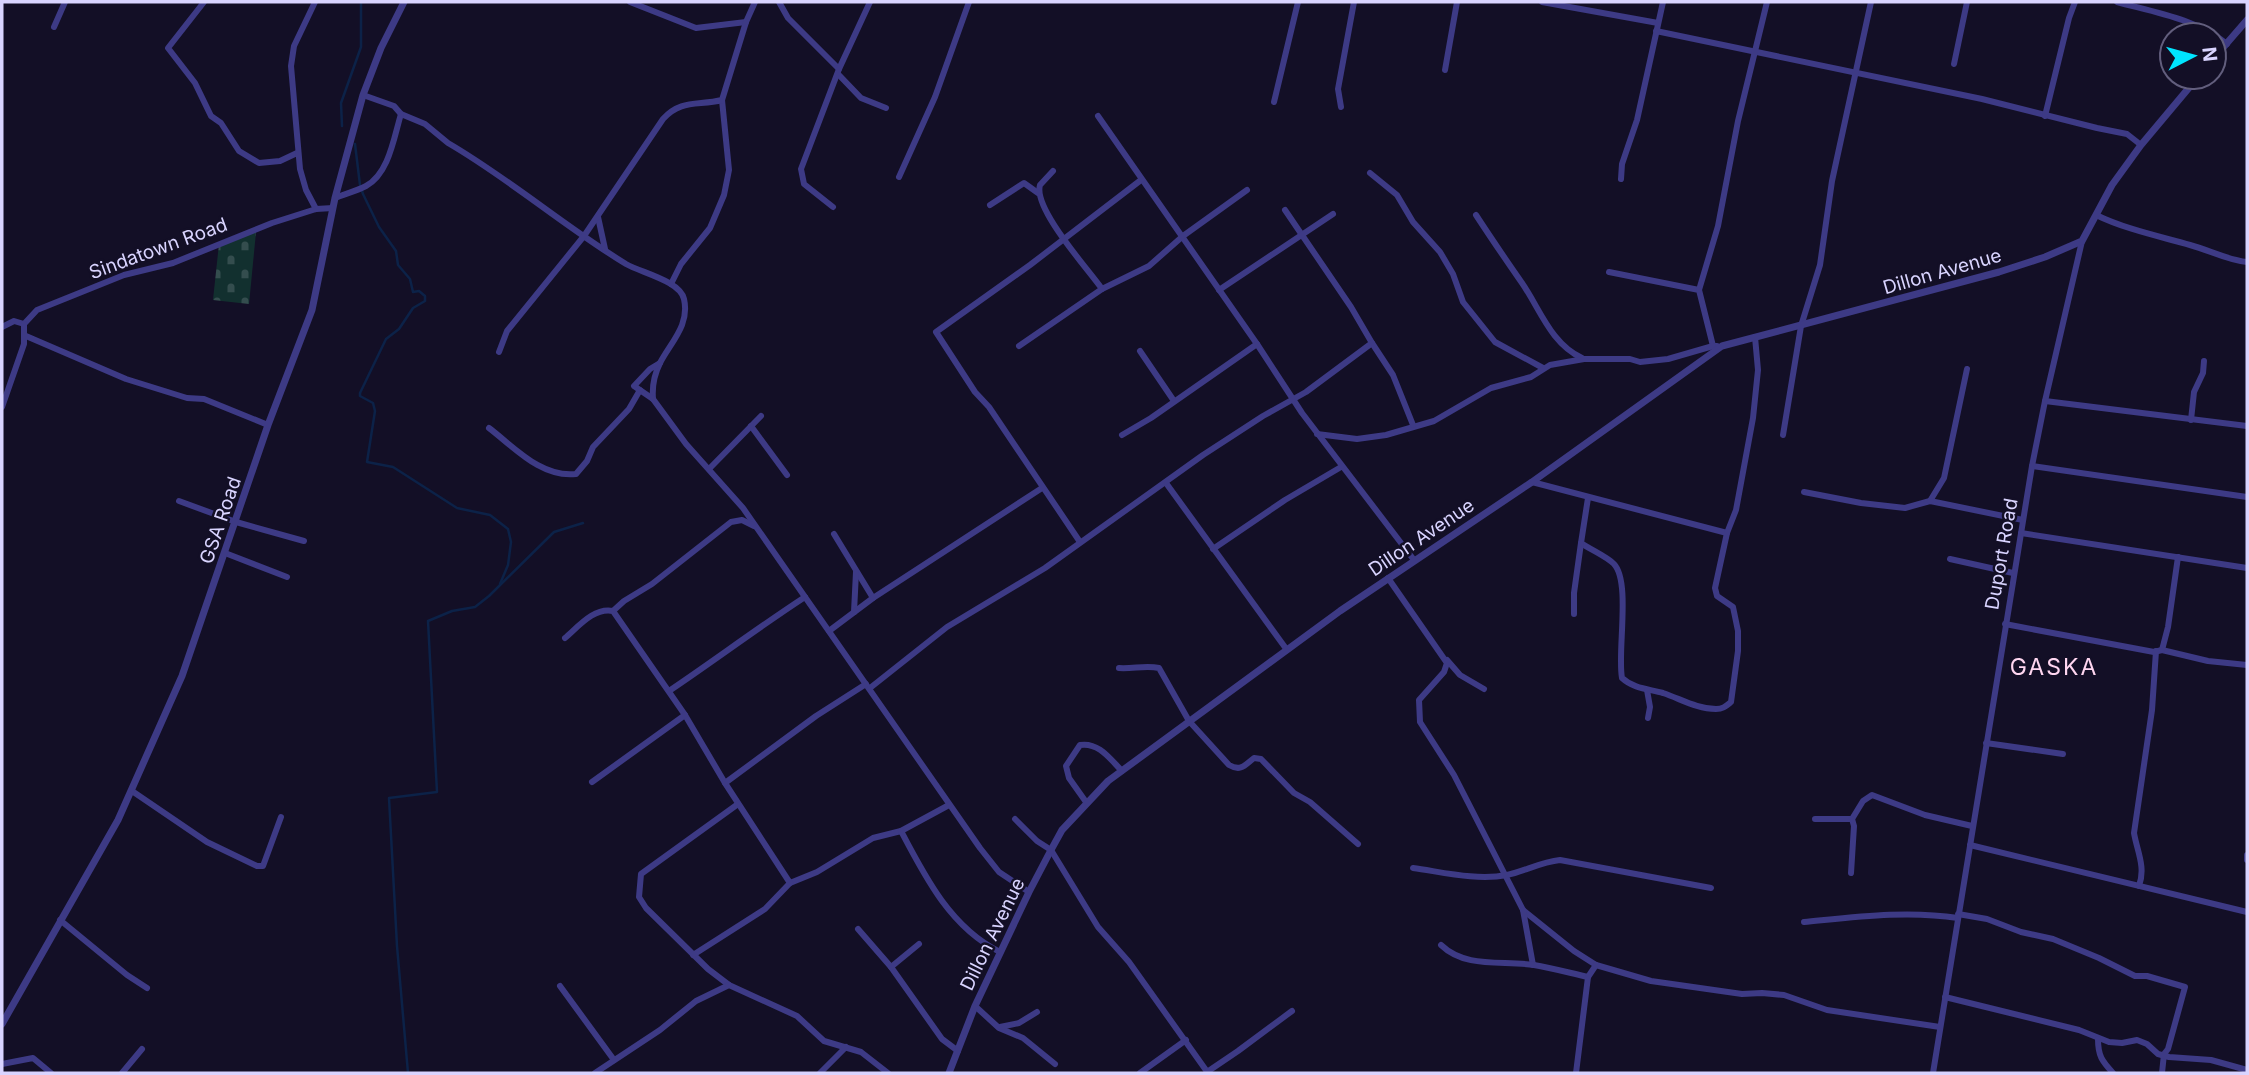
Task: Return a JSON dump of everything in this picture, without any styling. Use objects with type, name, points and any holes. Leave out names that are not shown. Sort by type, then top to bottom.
[{"type":"street","points":[[54,27],[65,2]]},
{"type":"street","points":[[204,2],[167,48],[195,83],[211,116],[221,123],[239,151],[258,163],[280,161],[297,153]]},
{"type":"street","points":[[315,2],[294,47],[291,65],[297,153],[303,181],[316,209]]},
{"type":"street","name":"GSA Road","points":[[2,1024],[108,839],[132,792],[182,676],[268,425],[312,310],[332,208],[363,95],[381,48],[404,2]]},
{"type":"street","points":[[630,2],[696,28],[746,22]]},
{"type":"street","points":[[651,11],[655,2]]},
{"type":"street","points":[[671,284],[681,264],[710,228],[724,195],[729,170],[722,100],[746,22],[755,2]]},
{"type":"street","points":[[779,2],[788,18],[861,98],[886,108]]},
{"type":"street","points":[[834,207],[804,184],[801,169],[839,71],[870,2]]},
{"type":"street","points":[[899,177],[935,97],[969,2]]},
{"type":"street","points":[[1274,102],[1298,2]]},
{"type":"street","points":[[1341,107],[1338,89],[1354,2]]},
{"type":"street","points":[[1445,71],[1457,2]]},
{"type":"street","points":[[1542,2],[1658,23]]},
{"type":"street","points":[[1621,179],[1622,164],[1643,96],[1663,2]]},
{"type":"street","points":[[1713,346],[1699,290],[1718,226],[1738,121],[1767,2]]},
{"type":"street","points":[[1783,435],[1801,326],[1820,265],[1832,181],[1871,2]]},
{"type":"street","points":[[1954,64],[1967,2]]},
{"type":"street","points":[[2045,116],[2075,2]]},
{"type":"street","points":[[2117,2],[2180,21]]},
{"type":"street","points":[[2228,43],[2247,20]]},
{"type":"street","points":[[1656,31],[1982,99],[2127,134],[2141,145]]},
{"type":"street","name":"Duport Road","points":[[1933,1073],[2032,466],[2082,241],[2112,185],[2186,91]]},
{"type":"street","points":[[363,95],[394,106],[401,114],[425,124],[448,143],[605,250],[642,272],[671,284],[683,295],[685,318],[672,346],[660,363],[653,384],[653,399]]},
{"type":"street","points":[[499,352],[507,331],[598,217],[663,119],[671,110],[681,105],[722,100]]},
{"type":"street","points":[[335,198],[374,180],[386,161],[401,114]]},
{"type":"street","points":[[1098,116],[1258,344],[1293,400],[1341,467],[1414,560]]},
{"type":"street","points":[[1053,171],[1040,185],[1038,193],[1043,208],[1102,289]]},
{"type":"street","points":[[1370,173],[1397,195],[1413,222],[1440,253],[1453,275],[1463,302],[1495,342],[1543,368]]},
{"type":"street","points":[[1080,542],[936,332],[1030,265],[1141,180]]},
{"type":"street","points":[[990,205],[1024,183],[1038,193]]},
{"type":"street","points":[[1019,346],[1102,289],[1149,266],[1183,236],[1247,190]]},
{"type":"street","name":"Sindatown Road","points":[[2,327],[14,321],[24,324],[37,310],[124,275],[173,263],[272,223],[316,209],[332,208]]},
{"type":"street","points":[[1285,210],[1393,375],[1413,425]]},
{"type":"street","points":[[1219,290],[1333,214]]},
{"type":"street","points":[[1476,215],[1553,335],[1574,354],[1584,359]]},
{"type":"street","points":[[2096,215],[2155,236],[2247,262]]},
{"type":"street","points":[[598,217],[605,250]]},
{"type":"street","name":"Dillon Avenue","points":[[949,1073],[1000,952],[1028,892],[1062,830],[1086,802],[1122,771],[1189,721],[1388,578],[1532,482],[1722,346],[1999,272],[2054,254],[2082,241]]},
{"type":"street","points":[[1609,272],[1699,290]]},
{"type":"street","points":[[2,407],[26,336],[24,324]]},
{"type":"street","points":[[26,336],[126,379],[181,396],[204,399],[268,425]]},
{"type":"street","points":[[1581,543],[1612,562],[1618,569],[1624,622],[1619,664],[1622,678],[1629,684],[1706,707],[1725,707],[1731,702],[1738,631],[1733,607],[1717,596],[1715,588],[1727,533],[1737,510],[1753,418],[1758,370],[1755,337]]},
{"type":"street","points":[[725,783],[816,716],[868,686],[938,633],[1014,588],[1203,456],[1263,416],[1293,400],[1372,343]]},
{"type":"street","points":[[1122,435],[1258,344]]},
{"type":"street","points":[[1317,433],[1357,439],[1386,435],[1434,421],[1491,388],[1531,377],[1543,368],[1584,359],[1630,359],[1640,362],[1668,359],[1713,346],[1722,346]]},
{"type":"street","points":[[1140,351],[1174,401]]},
{"type":"street","points":[[2191,420],[2193,392],[2203,373],[2204,361]]},
{"type":"street","points":[[660,363],[650,369],[634,386],[653,399],[757,528],[999,872],[1028,892]]},
{"type":"street","points":[[1930,501],[1944,478],[1967,369]]},
{"type":"street","points":[[489,428],[533,464],[566,474],[576,474],[587,461],[593,447],[629,409],[640,390]]},
{"type":"street","points":[[2045,401],[2247,426]]},
{"type":"street","points":[[709,469],[761,416]]},
{"type":"street","points":[[751,426],[787,475]]},
{"type":"street","points":[[2032,466],[2247,497]]},
{"type":"street","points":[[1213,549],[1285,500],[1341,467]]},
{"type":"street","points":[[1532,482],[1727,533]]},
{"type":"street","points":[[1166,483],[1287,650]]},
{"type":"street","points":[[829,631],[873,598],[1042,488]]},
{"type":"street","points":[[1804,492],[1905,508],[1930,501],[2023,520]]},
{"type":"street","points":[[1574,614],[1574,593],[1588,498]]},
{"type":"street","points":[[179,501],[236,522],[304,541]]},
{"type":"street","points":[[565,638],[594,614],[614,611],[624,600],[652,584],[731,522],[742,520],[757,528]]},
{"type":"street","points":[[2021,533],[2247,568]]},
{"type":"street","points":[[834,534],[873,598]]},
{"type":"street","points":[[225,552],[287,578]]},
{"type":"street","points":[[2139,886],[2143,877],[2140,851],[2134,833],[2159,651],[2178,557]]},
{"type":"street","points":[[1950,559],[2013,573]]},
{"type":"street","points":[[854,612],[856,571]]},
{"type":"street","points":[[1388,578],[1445,658],[1460,675],[1484,689]]},
{"type":"street","points":[[669,691],[747,634],[805,597]]},
{"type":"street","points":[[614,611],[685,715],[738,804],[790,883]]},
{"type":"street","points":[[2005,624],[2207,661],[2247,665]]},
{"type":"street","points":[[1445,658],[1447,667],[1419,700],[1420,722],[1454,775],[1523,910],[1574,951],[1596,965],[1651,981],[1742,994],[1784,995],[1827,1010],[1940,1027]]},
{"type":"street","points":[[1119,668],[1159,668],[1189,721],[1228,765],[1241,768],[1254,758],[1261,759],[1294,793],[1310,802],[1358,845]]},
{"type":"street","points":[[1647,690],[1650,707],[1648,718]]},
{"type":"street","points":[[592,782],[685,715]]},
{"type":"street","points":[[1986,743],[2063,754]]},
{"type":"street","points":[[1086,802],[1069,778],[1066,766],[1080,746],[1093,745],[1122,771]]},
{"type":"street","points":[[132,792],[207,842],[257,866],[263,866],[281,817]]},
{"type":"street","points":[[1851,873],[1854,826],[1852,819],[1863,801],[1872,795],[1925,815],[1972,826]]},
{"type":"street","points":[[738,804],[641,874],[639,897],[646,908],[675,934],[693,955],[729,985],[797,1016],[824,1041],[861,1052],[888,1073]]},
{"type":"street","points":[[693,955],[765,909],[790,883],[817,872],[873,838],[901,831],[950,805]]},
{"type":"street","points":[[1815,820],[1852,819]]},
{"type":"street","points":[[1015,820],[1051,850],[1098,927],[1129,962],[1186,1040],[1205,1071],[1238,1051],[1292,1011]]},
{"type":"street","points":[[901,831],[917,863],[947,910],[983,944],[1000,952]]},
{"type":"street","points":[[1970,845],[2247,912]]},
{"type":"street","points":[[1413,868],[1481,877],[1506,875],[1546,861],[1560,860],[1711,888]]},
{"type":"street","points":[[1523,910],[1534,965]]},
{"type":"street","points":[[1804,922],[1865,915],[1919,913],[1987,919],[2021,932],[2053,939],[2135,976],[2147,976],[2185,987],[2168,1049],[2164,1054],[2162,1073]]},
{"type":"street","points":[[60,920],[147,988]]},
{"type":"street","points":[[858,929],[891,967],[942,1040],[958,1051]]},
{"type":"street","points":[[891,967],[919,944]]},
{"type":"street","points":[[1441,946],[1449,954],[1468,961],[1534,965],[1588,977]]},
{"type":"street","points":[[1576,1073],[1588,977],[1596,965]]},
{"type":"street","points":[[596,1073],[660,1030],[696,1001],[729,985]]},
{"type":"street","points":[[559,986],[611,1062]]},
{"type":"street","points":[[1945,997],[2079,1030],[2098,1039],[2122,1043],[2137,1040],[2147,1044],[2158,1054],[2211,1060],[2247,1070]]},
{"type":"street","points":[[975,1006],[999,1028],[1023,1038],[1055,1064]]},
{"type":"street","points":[[999,1028],[1019,1024],[1037,1012]]},
{"type":"street","points":[[2098,1039],[2098,1054],[2113,1073]]},
{"type":"street","points":[[1140,1073],[1186,1040]]},
{"type":"street","points":[[820,1073],[846,1047]]},
{"type":"street","points":[[122,1073],[142,1049]]},
{"type":"street","points":[[2,1064],[33,1058],[51,1073]]},
{"type":"street","points":[[607,1073],[611,1062]]},
{"type":"green space","points":[[256,232],[249,304],[213,300],[219,244]]},
{"type":"waterway","points":[[342,126],[341,103],[361,47],[361,2]]},
{"type":"waterway","points":[[355,144],[363,194],[379,227],[396,251],[398,265],[410,279],[413,292],[419,291],[425,296],[425,301],[413,308],[399,329],[386,339],[360,393],[360,396],[373,403],[375,411],[367,462],[393,467],[457,508],[490,515],[508,529],[511,542],[508,565],[500,584]]},
{"type":"waterway","points":[[408,1073],[397,946],[389,798],[437,792],[428,621],[452,611],[475,607],[554,532],[583,523]]},
{"type":"district","name":"GASKA","points":[[2054,667]]}]
